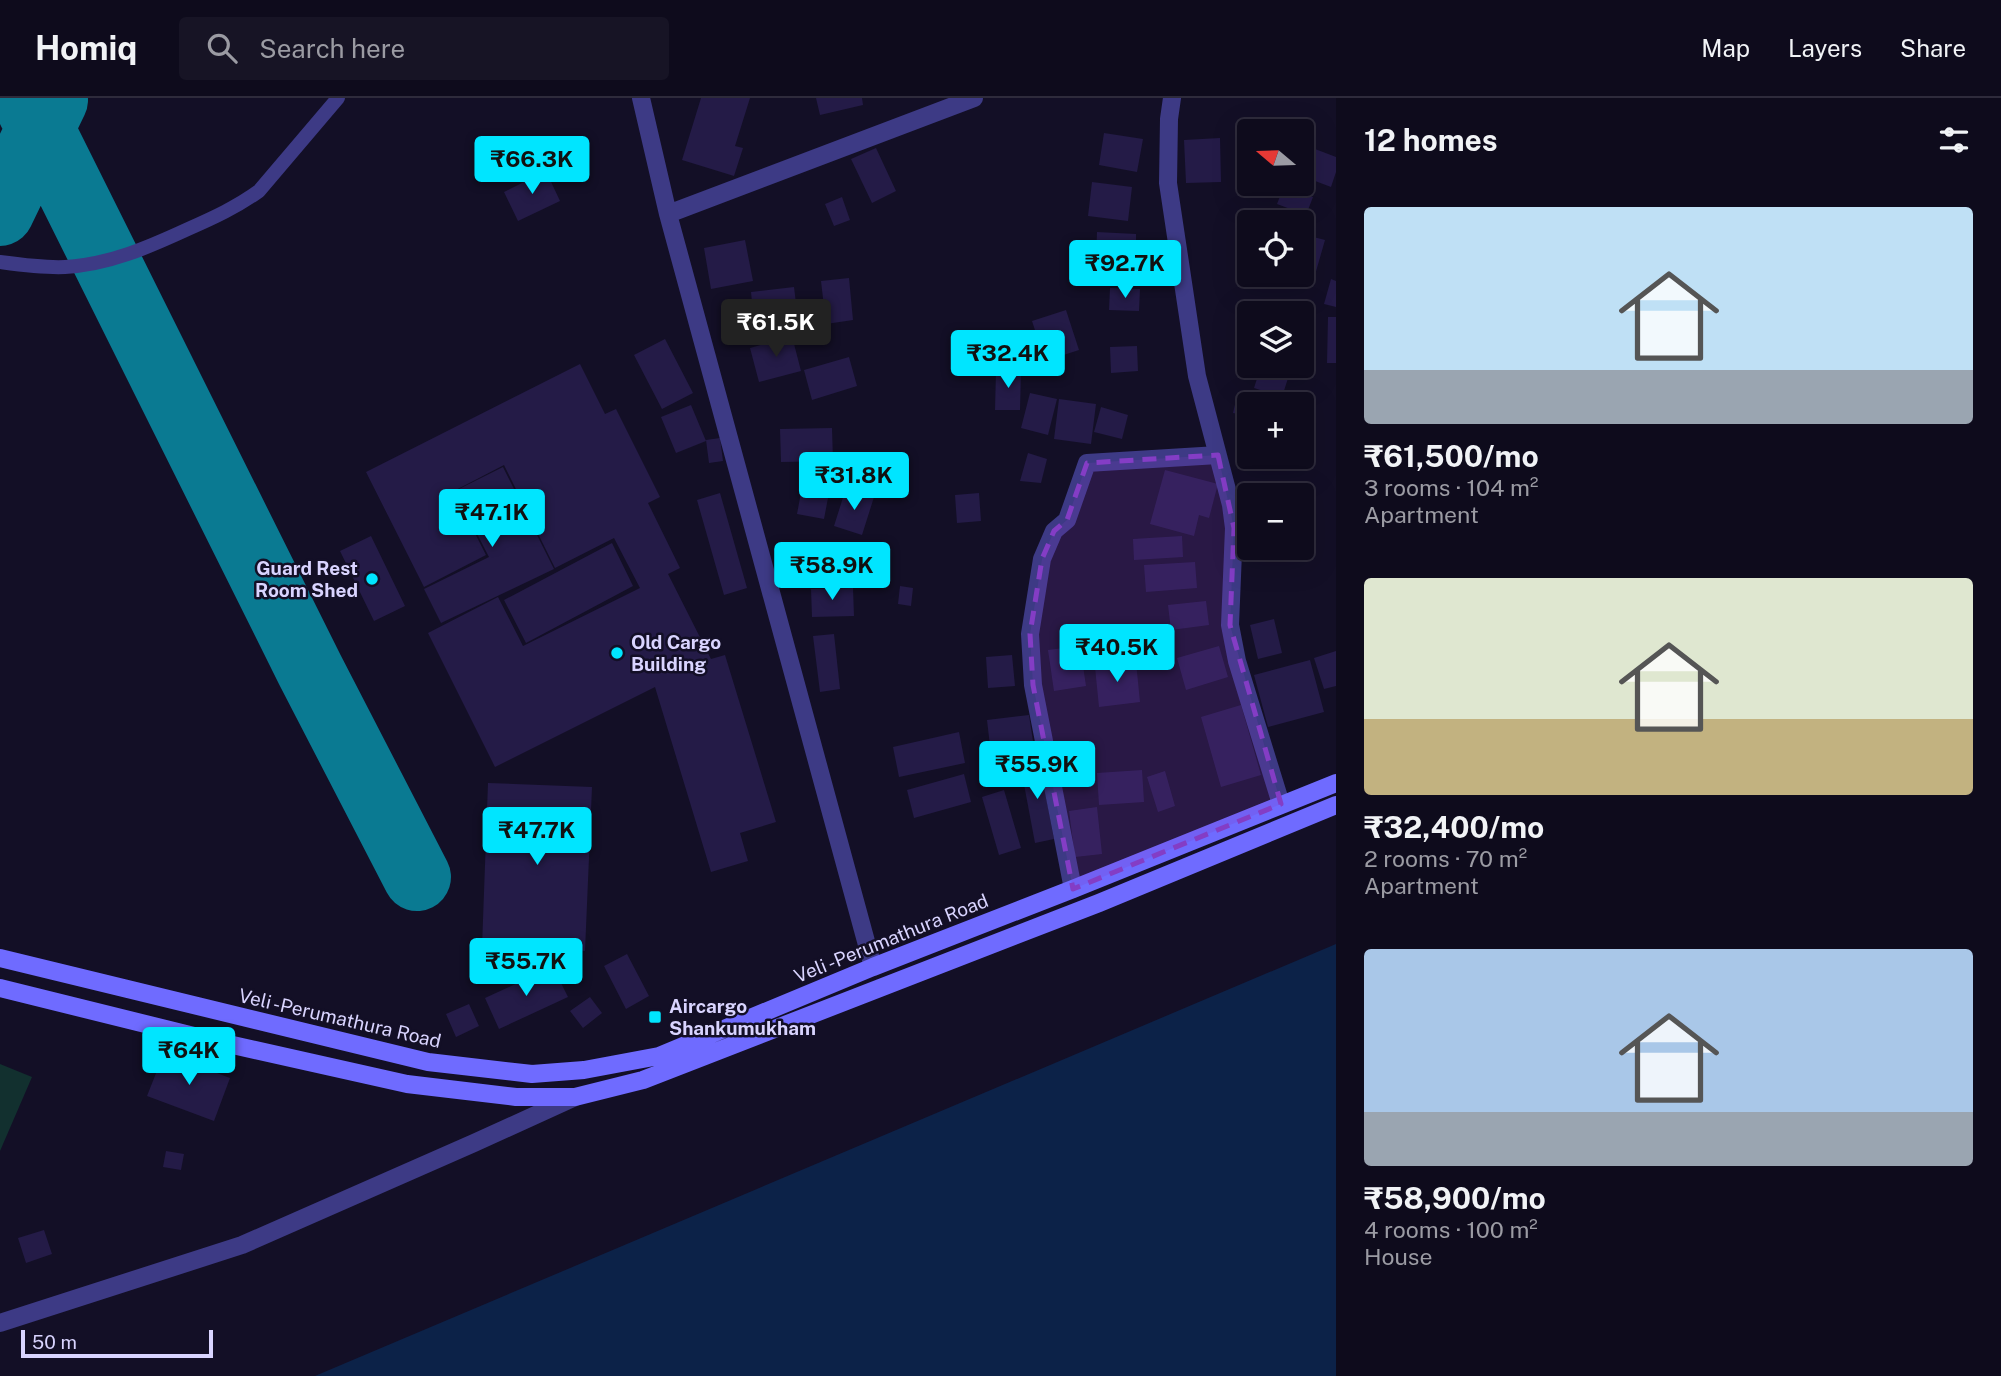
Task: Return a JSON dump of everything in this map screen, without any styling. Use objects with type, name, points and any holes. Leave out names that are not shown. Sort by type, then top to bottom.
[{"type":"main road","name":"Veli -Perumathura Road","points":[[0,958],[428,1062],[531,1073],[584,1070],[659,1056],[873,967],[1336,783]]},
{"type":"main road","points":[[0,988],[206,1039],[407,1084],[516,1097],[575,1097],[643,1080],[667,1071],[1099,904],[1336,805]]},
{"type":"street","points":[[641,98],[668,214],[873,967]]},
{"type":"street","points":[[668,214],[974,98]]},
{"type":"street","points":[[1171,98],[1168,183],[1197,376],[1231,505],[1234,528],[1230,625],[1237,661],[1281,804]]},
{"type":"street","points":[[1073,889],[1032,685],[1030,634],[1042,559],[1054,531],[1066,520],[1087,463],[1218,455]]},
{"type":"street","points":[[0,1323],[242,1245],[575,1097]]},
{"type":"lane","points":[[0,262],[37,267],[96,263],[129,254],[214,217],[259,191],[338,98]]},
{"type":"highlighted area","points":[[1218,455],[1234,528],[1230,625],[1281,804],[1073,889],[1033,685],[1030,634],[1042,559],[1054,531],[1067,520],[1087,463]]},
{"type":"green space","points":[[0,1064],[32,1077],[0,1151]]},
{"type":"water","points":[[1336,944],[1336,1376],[315,1376],[348,1362]]},
{"type":"building","points":[[701,98],[750,98],[735,146],[743,148],[734,176],[682,160]]},
{"type":"building","points":[[816,98],[862,98],[863,105],[820,115]]},
{"type":"building","points":[[1104,133],[1143,139],[1137,172],[1099,165]]},
{"type":"building","points":[[1220,138],[1221,182],[1186,183],[1184,140]]},
{"type":"building","points":[[876,148],[896,191],[872,203],[851,159]]},
{"type":"building","points":[[1314,149],[1336,157],[1336,172],[1331,187],[1314,181]]},
{"type":"building","points":[[546,171],[560,201],[518,221],[504,192]]},
{"type":"building","points":[[1092,182],[1132,187],[1128,221],[1088,216]]},
{"type":"building","points":[[1280,196],[1313,197],[1308,210],[1293,210],[1277,204]]},
{"type":"building","points":[[842,197],[850,220],[834,226],[825,204]]},
{"type":"building","points":[[1097,232],[1136,234],[1136,260],[1096,259]]},
{"type":"building","points":[[1314,237],[1325,240],[1314,275]]},
{"type":"building","points":[[745,240],[753,281],[711,289],[704,248]]},
{"type":"building","points":[[849,278],[853,320],[826,324],[821,281]]},
{"type":"building","points":[[1331,279],[1336,281],[1336,307],[1324,304]]},
{"type":"building","points":[[794,287],[799,328],[755,333],[751,292]]},
{"type":"building","points":[[1110,288],[1140,289],[1139,311],[1109,310]]},
{"type":"building","points":[[1066,310],[1079,350],[1045,361],[1032,321]]},
{"type":"building","points":[[1328,317],[1336,317],[1336,363],[1327,363]]},
{"type":"building","points":[[792,336],[801,371],[759,382],[750,348]]},
{"type":"building","points":[[665,339],[693,393],[662,409],[634,355]]},
{"type":"building","points":[[1137,346],[1138,371],[1111,373],[1110,347]]},
{"type":"building","points":[[849,357],[857,386],[812,400],[804,370]]},
{"type":"building","points":[[580,364],[605,414],[616,409],[660,497],[648,503],[680,568],[668,574],[711,659],[725,655],[776,822],[740,833],[748,861],[711,872],[655,687],[495,767],[428,633],[498,597],[523,646],[640,588],[614,538],[555,568],[504,465],[452,492],[486,555],[424,587],[366,472]]},
{"type":"building","points":[[996,371],[1021,371],[1020,410],[995,410]]},
{"type":"building","points":[[1257,378],[1288,378],[1284,392],[1266,392],[1254,388]]},
{"type":"building","points":[[1030,393],[1057,399],[1048,435],[1021,428]]},
{"type":"building","points":[[1237,396],[1237,414],[1233,413]]},
{"type":"building","points":[[1059,399],[1096,404],[1091,444],[1054,439]]},
{"type":"building","points":[[691,405],[706,441],[676,453],[661,417]]},
{"type":"building","points":[[1101,407],[1128,415],[1122,439],[1094,432]]},
{"type":"building","points":[[832,428],[833,461],[781,462],[780,429]]},
{"type":"building","points":[[720,438],[723,461],[709,463],[706,440]]},
{"type":"building","points":[[1028,453],[1047,459],[1041,483],[1020,481]]},
{"type":"building","points":[[503,467],[554,569],[441,623],[424,589],[489,557],[455,491]]},
{"type":"building","points":[[1165,470],[1218,484],[1209,518],[1199,515],[1194,536],[1150,524]]},
{"type":"building","points":[[805,471],[832,477],[824,519],[797,514]]},
{"type":"building","points":[[846,488],[874,497],[862,535],[834,526]]},
{"type":"building","points":[[720,493],[747,588],[724,595],[697,500]]},
{"type":"building","points":[[979,493],[981,521],[957,523],[955,495]]},
{"type":"building","name":"Guard Rest Room Shed","points":[[371,536],[405,606],[374,621],[340,551]]},
{"type":"building","points":[[1182,536],[1183,557],[1134,560],[1133,539]]},
{"type":"building","name":"Old Cargo Building","points":[[612,543],[633,586],[526,643],[504,600]]},
{"type":"building","points":[[802,554],[835,556],[833,582],[799,579]]},
{"type":"building","points":[[1195,562],[1197,588],[1146,592],[1144,565]]},
{"type":"building","points":[[900,586],[913,588],[911,606],[898,604]]},
{"type":"building","points":[[853,588],[854,616],[812,617],[811,589]]},
{"type":"building","points":[[1206,601],[1209,625],[1171,630],[1168,605]]},
{"type":"building","points":[[1274,619],[1282,653],[1258,659],[1250,625]]},
{"type":"building","points":[[834,634],[840,689],[820,692],[813,636]]},
{"type":"building","points":[[1080,646],[1086,686],[1054,691],[1048,650]]},
{"type":"building","points":[[1219,646],[1228,677],[1186,690],[1177,658]]},
{"type":"building","points":[[1336,651],[1336,686],[1324,689],[1314,658]]},
{"type":"building","points":[[1012,655],[1015,686],[988,688],[986,657]]},
{"type":"building","points":[[1310,660],[1324,712],[1268,727],[1254,675]]},
{"type":"building","points":[[1136,662],[1140,702],[1099,707],[1095,667]]},
{"type":"building","points":[[1241,705],[1261,775],[1221,787],[1201,717]]},
{"type":"building","points":[[1029,715],[1033,741],[990,746],[987,720]]},
{"type":"building","points":[[959,732],[965,763],[899,777],[893,747]]},
{"type":"building","points":[[1039,759],[1054,839],[1035,843],[1020,763]]},
{"type":"building","points":[[1142,770],[1144,802],[1099,805],[1097,773]]},
{"type":"building","points":[[1165,771],[1175,806],[1158,812],[1147,777]]},
{"type":"building","points":[[964,774],[971,802],[914,818],[907,790]]},
{"type":"building","points":[[488,783],[592,787],[585,951],[482,947]]},
{"type":"building","points":[[1004,790],[1021,848],[999,855],[982,797]]},
{"type":"building","points":[[1097,807],[1102,854],[1075,857],[1069,811]]},
{"type":"building","points":[[627,954],[649,996],[626,1009],[604,966]]},
{"type":"building","points":[[553,967],[568,997],[499,1029],[485,998]]},
{"type":"building","points":[[590,997],[602,1013],[583,1028],[570,1011]]},
{"type":"building","points":[[469,1004],[479,1026],[456,1037],[446,1014]]},
{"type":"building","points":[[164,1053],[230,1078],[214,1121],[147,1096]]},
{"type":"building","points":[[166,1151],[184,1154],[181,1170],[163,1167]]},
{"type":"building","points":[[44,1230],[52,1254],[26,1263],[18,1238]]},
{"type":"taxiway","points":[[25,98],[310,670],[417,877]]},
{"type":"taxiway","points":[[0,212],[54,100]]},
{"type":"place","name":"Guard Rest Room Shed","points":[[372,579]]},
{"type":"place","name":"Old Cargo Building","points":[[617,653]]},
{"type":"place","name":"Aircargo Shankumukham","points":[[655,1017]]}]
